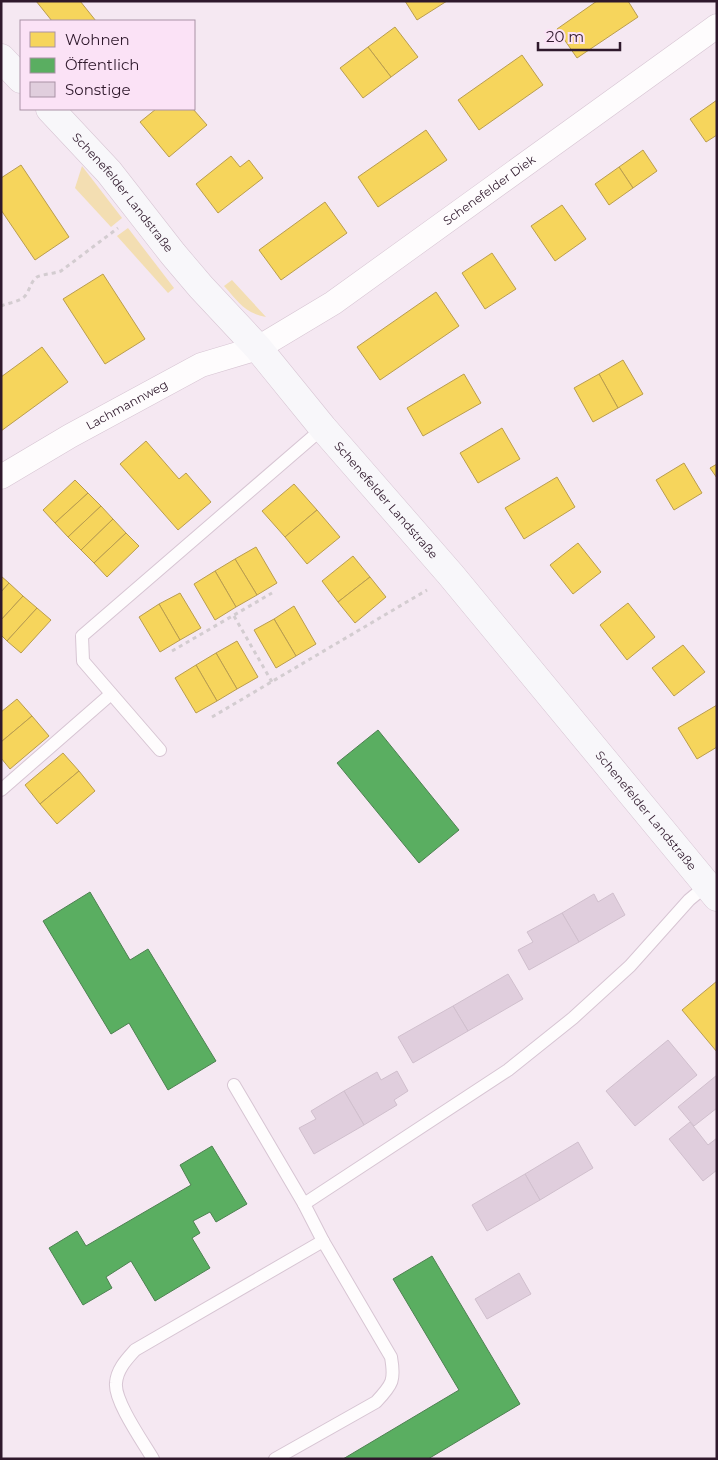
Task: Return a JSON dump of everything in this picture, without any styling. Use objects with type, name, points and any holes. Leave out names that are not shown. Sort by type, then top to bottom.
[{"type":"street","name":"Schenefelder Diek","points":[[258,348],[332,303],[717,26]]},
{"type":"street","points":[[1,58],[20,78]]},
{"type":"street","name":"Schenefelder Landstraße","points":[[51,110],[109,172],[201,287],[258,348],[323,428],[451,575],[712,891]]},
{"type":"street","name":"Lachmannweg","points":[[1,477],[70,436],[201,365],[258,348]]},
{"type":"lane","points":[[160,750],[83,661],[82,636],[323,428]]},
{"type":"lane","points":[[1,790],[112,694]]},
{"type":"lane","points":[[304,1204],[516,1064],[573,1018],[630,966],[689,900],[712,891]]},
{"type":"lane","points":[[234,1084],[390,1357],[394,1373],[389,1389],[376,1402],[275,1459]]},
{"type":"lane","points":[[153,1459],[120,1402],[116,1383],[122,1364],[135,1350],[323,1241]]},
{"type":"path","points":[[1,306],[24,297],[31,283],[37,277],[60,271],[140,212]]},
{"type":"path","points":[[212,717],[430,588]]},
{"type":"path","points":[[172,651],[272,592]]},
{"type":"path","points":[[234,616],[272,682]]},
{"type":"shaded area","points":[[82,166],[122,218],[111,227],[75,188]]},
{"type":"shaded area","points":[[128,228],[174,288],[168,293],[117,236]]},
{"type":"shaded area","points":[[232,280],[266,317],[252,313],[224,286]]},
{"type":"building: Wohnen","points":[[36,1],[80,1],[95,20],[51,20]]},
{"type":"building: Wohnen","points":[[405,1],[447,1],[417,20]]},
{"type":"building: Wohnen","points":[[597,1],[628,1],[638,17],[577,58],[557,29]]},
{"type":"building: Wohnen","points":[[395,27],[418,57],[391,77],[368,47]]},
{"type":"building: Wohnen","points":[[368,47],[391,77],[363,98],[340,68]]},
{"type":"building: Wohnen","points":[[522,55],[543,85],[479,130],[458,100]]},
{"type":"building: Wohnen","points":[[717,100],[717,135],[706,142],[690,119]]},
{"type":"building: Wohnen","points":[[155,110],[194,110],[207,125],[169,157],[140,122]]},
{"type":"building: Wohnen","points":[[426,130],[447,160],[378,207],[358,177]]},
{"type":"building: Wohnen","points":[[643,150],[657,171],[633,188],[619,167]]},
{"type":"building: Wohnen","points":[[231,156],[240,167],[249,160],[263,178],[218,213],[196,184]]},
{"type":"building: Wohnen","points":[[21,165],[69,237],[35,260],[1,210],[1,178]]},
{"type":"building: Wohnen","points":[[619,167],[633,188],[609,205],[595,184]]},
{"type":"building: Wohnen","points":[[325,202],[347,233],[281,280],[259,250]]},
{"type":"building: Wohnen","points":[[562,205],[586,239],[555,261],[531,226]]},
{"type":"building: Wohnen","points":[[492,253],[516,289],[485,309],[462,273]]},
{"type":"building: Wohnen","points":[[103,274],[145,339],[105,364],[63,299]]},
{"type":"building: Wohnen","points":[[436,292],[459,326],[380,380],[357,347]]},
{"type":"building: Wohnen","points":[[42,347],[68,382],[1,431],[1,377]]},
{"type":"building: Wohnen","points":[[623,360],[643,394],[618,408],[599,374]]},
{"type":"building: Wohnen","points":[[464,374],[481,403],[423,436],[407,408]]},
{"type":"building: Wohnen","points":[[599,374],[618,408],[593,422],[574,388]]},
{"type":"building: Wohnen","points":[[502,428],[520,459],[478,483],[460,453]]},
{"type":"building: Wohnen","points":[[146,441],[179,479],[186,473],[211,502],[178,530],[120,464]]},
{"type":"building: Wohnen","points":[[684,463],[702,493],[674,510],[656,480]]},
{"type":"building: Wohnen","points":[[717,464],[717,478],[710,468]]},
{"type":"building: Wohnen","points":[[557,477],[575,507],[524,539],[505,508]]},
{"type":"building: Wohnen","points":[[75,480],[88,493],[55,523],[43,510]]},
{"type":"building: Wohnen","points":[[294,484],[317,510],[285,537],[262,511]]},
{"type":"building: Wohnen","points":[[88,493],[101,506],[68,537],[55,523]]},
{"type":"building: Wohnen","points":[[101,506],[113,519],[81,550],[68,537]]},
{"type":"building: Wohnen","points":[[317,510],[340,537],[307,564],[285,537]]},
{"type":"building: Wohnen","points":[[113,519],[126,533],[94,563],[81,550]]},
{"type":"building: Wohnen","points":[[126,533],[139,546],[107,577],[94,563]]},
{"type":"building: Wohnen","points":[[578,543],[601,572],[573,594],[550,565]]},
{"type":"building: Wohnen","points":[[256,547],[277,583],[257,595],[235,559]]},
{"type":"building: Wohnen","points":[[353,556],[370,577],[338,602],[322,581]]},
{"type":"building: Wohnen","points":[[235,559],[257,595],[236,607],[215,571]]},
{"type":"building: Wohnen","points":[[215,571],[236,607],[215,620],[194,584]]},
{"type":"building: Wohnen","points":[[1,576],[9,583],[1,592]]},
{"type":"building: Wohnen","points":[[370,577],[386,597],[355,623],[338,602]]},
{"type":"building: Wohnen","points":[[9,583],[23,596],[1,620],[1,592]]},
{"type":"building: Wohnen","points":[[180,593],[201,628],[180,640],[159,604]]},
{"type":"building: Wohnen","points":[[23,596],[37,608],[7,641],[1,635],[1,620]]},
{"type":"building: Wohnen","points":[[628,603],[655,637],[627,660],[600,625]]},
{"type":"building: Wohnen","points":[[159,604],[180,640],[160,652],[139,617]]},
{"type":"building: Wohnen","points":[[294,606],[316,644],[296,656],[274,619]]},
{"type":"building: Wohnen","points":[[37,608],[51,620],[21,653],[7,641]]},
{"type":"building: Wohnen","points":[[274,619],[296,656],[276,668],[254,630]]},
{"type":"building: Wohnen","points":[[237,641],[258,677],[237,689],[216,653]]},
{"type":"building: Wohnen","points":[[683,645],[705,672],[674,696],[652,668]]},
{"type":"building: Wohnen","points":[[216,653],[237,689],[217,701],[196,665]]},
{"type":"building: Wohnen","points":[[196,665],[217,701],[196,713],[175,678]]},
{"type":"building: Wohnen","points":[[17,699],[32,716],[1,742],[1,712]]},
{"type":"building: Wohnen","points":[[717,705],[717,747],[697,759],[678,728]]},
{"type":"building: Wohnen","points":[[32,716],[49,736],[10,769],[1,758],[1,742]]},
{"type":"building: Wohnen","points":[[63,753],[79,771],[40,804],[25,785]]},
{"type":"building: Wohnen","points":[[79,771],[95,791],[57,824],[40,804]]},
{"type":"building: Wohnen","points":[[717,981],[717,1052],[682,1010]]},
{"type":"building: Öffentlich","points":[[378,730],[459,830],[419,863],[337,763]]},
{"type":"building: Öffentlich","points":[[90,892],[130,960],[148,949],[216,1061],[168,1090],[129,1023],[111,1034],[43,921]]},
{"type":"building: Öffentlich","points":[[212,1146],[247,1204],[216,1222],[210,1212],[193,1221],[200,1233],[192,1238],[210,1268],[155,1301],[131,1261],[106,1277],[112,1288],[83,1305],[49,1248],[77,1231],[86,1246],[191,1185],[180,1165]]},
{"type":"building: Öffentlich","points":[[432,1256],[520,1404],[428,1459],[343,1459],[459,1390],[393,1279]]},
{"type":"building: Sonstige","points":[[613,893],[625,915],[579,942],[562,913],[594,894],[598,902]]},
{"type":"building: Sonstige","points":[[562,913],[579,942],[529,970],[518,950],[533,942],[527,932]]},
{"type":"building: Sonstige","points":[[508,974],[523,999],[468,1031],[453,1006]]},
{"type":"building: Sonstige","points":[[453,1006],[468,1031],[413,1063],[398,1037]]},
{"type":"building: Sonstige","points":[[668,1040],[697,1075],[635,1126],[606,1091]]},
{"type":"building: Sonstige","points":[[397,1071],[408,1091],[394,1100],[397,1105],[364,1125],[344,1091],[377,1072],[381,1080]]},
{"type":"building: Sonstige","points":[[717,1075],[717,1108],[694,1126],[678,1107]]},
{"type":"building: Sonstige","points":[[344,1091],[364,1125],[314,1154],[299,1128],[316,1119],[311,1111]]},
{"type":"building: Sonstige","points":[[690,1122],[708,1145],[717,1138],[717,1170],[703,1181],[669,1139]]},
{"type":"building: Sonstige","points":[[578,1142],[593,1168],[540,1200],[525,1174]]},
{"type":"building: Sonstige","points":[[525,1174],[540,1200],[487,1231],[472,1205]]},
{"type":"building: Sonstige","points":[[519,1273],[531,1294],[487,1319],[475,1299]]}]
